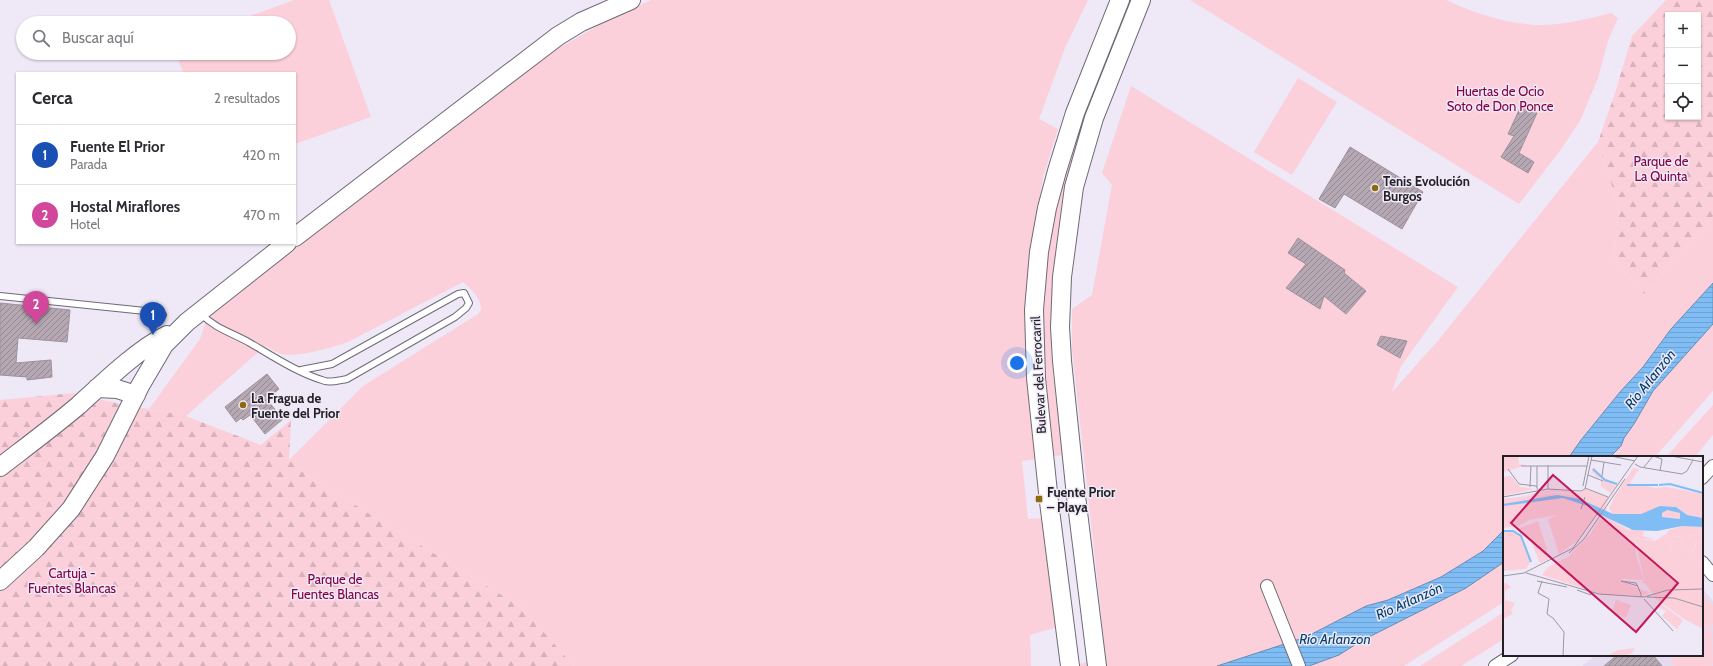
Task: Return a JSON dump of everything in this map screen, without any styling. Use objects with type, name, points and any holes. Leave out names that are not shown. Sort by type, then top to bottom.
[{"type":"main road","points":[[296,236],[558,36],[581,22],[631,0]]},
{"type":"main road","name":"Bulevar del Ferrocarril","points":[[1070,666],[1036,385],[1034,310],[1040,252],[1047,208],[1055,179],[1075,113],[1120,0]]},
{"type":"main road","name":"Bulevar del Ferrocarril","points":[[1097,666],[1076,496],[1062,360],[1060,327],[1062,277],[1074,188],[1094,118],[1141,0]]},
{"type":"main road","points":[[0,581],[36,548],[71,509],[105,456],[138,390],[164,345],[178,329],[287,244]]},
{"type":"main road","points":[[0,467],[160,338],[178,329]]},
{"type":"main road","points":[[117,372],[124,371],[131,373],[137,378],[138,390]]},
{"type":"main road","points":[[97,388],[138,390]]},
{"type":"street","points":[[1703,477],[1713,466]]},
{"type":"street","points":[[1703,563],[1713,575]]},
{"type":"street","points":[[1266,586],[1300,666]]},
{"type":"street","points":[[1495,666],[1510,656]]},
{"type":"lane","points":[[199,312],[210,323],[219,329],[249,342],[286,364],[326,381],[347,379],[455,317],[466,308],[469,303],[467,297],[464,293],[458,294],[332,364],[301,370]]},
{"type":"lane","points":[[0,296],[155,312],[163,315]]},
{"type":"shaded area","points":[[1703,589],[1713,601],[1713,666],[1582,666],[1595,656],[1703,656]]},
{"type":"green space","points":[[294,0],[329,0],[371,117],[296,144],[296,72],[183,72],[178,60],[296,60],[296,16],[250,16]]},
{"type":"green space","points":[[651,0],[1088,0],[1065,48],[1039,119],[1058,129],[1043,177],[1031,254],[1036,459],[1022,461],[1028,519],[1045,518],[1057,627],[1030,635],[1031,666],[574,666],[521,607],[308,476],[289,460],[363,386],[478,314],[481,310],[480,302],[463,282],[350,341],[335,346],[306,353],[288,355],[278,353],[265,346],[186,416],[149,409],[200,339],[208,316],[531,64],[608,20]]},
{"type":"green space","points":[[1129,0],[1133,0],[1067,182],[1060,219],[1053,288],[1052,327],[1053,375],[1063,455],[1054,456],[1044,376],[1043,327],[1048,251],[1054,218],[1070,151]]},
{"type":"green space","name":"Huertas de Ocio Soto de Don Ponce","points":[[1190,0],[1446,0],[1489,17],[1524,24],[1544,25],[1564,23],[1611,13],[1618,18],[1608,41],[1598,78],[1581,119],[1562,148],[1519,204]]},
{"type":"green space","name":"Parque de La Quinta","points":[[1666,0],[1713,0],[1713,216],[1644,294],[1614,259],[1619,208],[1598,142],[1615,93],[1632,36]]},
{"type":"green space","points":[[1298,78],[1337,102],[1292,175],[1254,152]]},
{"type":"green space","points":[[1131,86],[1458,287],[1401,366],[1392,392],[1436,343],[1598,142],[1619,208],[1614,259],[1644,294],[1713,216],[1713,391],[1656,456],[1503,456],[1503,603],[1404,666],[1070,666],[1106,658],[1072,350],[1072,309],[1092,295],[1112,185],[1102,173]]},
{"type":"green space","name":"Parque de Fuentes Blancas","points":[[74,393],[124,405],[183,415],[261,445],[291,420],[289,460],[308,476],[521,607],[574,666],[0,666],[0,400]]},
{"type":"green space","points":[[1713,405],[1713,435],[1696,456],[1667,456]]},
{"type":"green space","points":[[1703,594],[1713,606],[1713,624],[1703,632]]},
{"type":"green space","points":[[1503,613],[1503,640],[1461,666],[1420,666]]},
{"type":"green space","points":[[1712,627],[1713,664],[1711,666],[1674,666],[1670,661],[1676,656],[1703,656],[1703,634]]},
{"type":"water","name":"Río Arlanzón","points":[[1713,283],[1713,324],[1653,391],[1624,438],[1621,446],[1611,456],[1570,456],[1620,392],[1643,367],[1671,329]]},
{"type":"water","name":"Río Arlanzon","points":[[1503,531],[1503,563],[1466,588],[1361,641],[1339,655],[1309,666],[1217,666],[1306,637],[1366,606],[1388,600],[1441,577],[1483,551]]},
{"type":"building","points":[[1521,106],[1537,113],[1519,153],[1534,162],[1528,173],[1501,157],[1514,136],[1508,134]]},
{"type":"building","name":"Tenis Evolución Burgos","points":[[1350,147],[1423,192],[1402,229],[1344,194],[1335,208],[1319,199]]},
{"type":"building","points":[[1298,238],[1345,270],[1344,273],[1366,291],[1346,314],[1324,296],[1320,309],[1286,288],[1306,264],[1288,253]]},
{"type":"building","points":[[0,303],[70,310],[67,342],[18,338],[16,363],[51,360],[52,377],[27,380],[27,377],[0,375]]},
{"type":"building","points":[[1381,336],[1407,341],[1400,358],[1377,345]]},
{"type":"building","points":[[267,374],[279,389],[274,393],[276,395],[268,401],[283,419],[265,434],[250,415],[243,420],[241,418],[236,422],[225,407]]},
{"type":"building","points":[[1616,656],[1654,656],[1662,666],[1604,666]]},
{"type":"place","name":"Tenis Evolución Burgos","points":[[1375,188]]},
{"type":"place","name":"Hostal Miraflores","points":[[36,324]]},
{"type":"place","name":"Fuente El Prior","points":[[153,335]]},
{"type":"place","name":"La Fragua de Fuente del Prior","points":[[243,405]]},
{"type":"place","name":"Fuente Prior – Playa","points":[[1039,499]]},
{"type":"park label","name":"Cartuja - Fuentes Blancas","points":[[72,580]]}]
